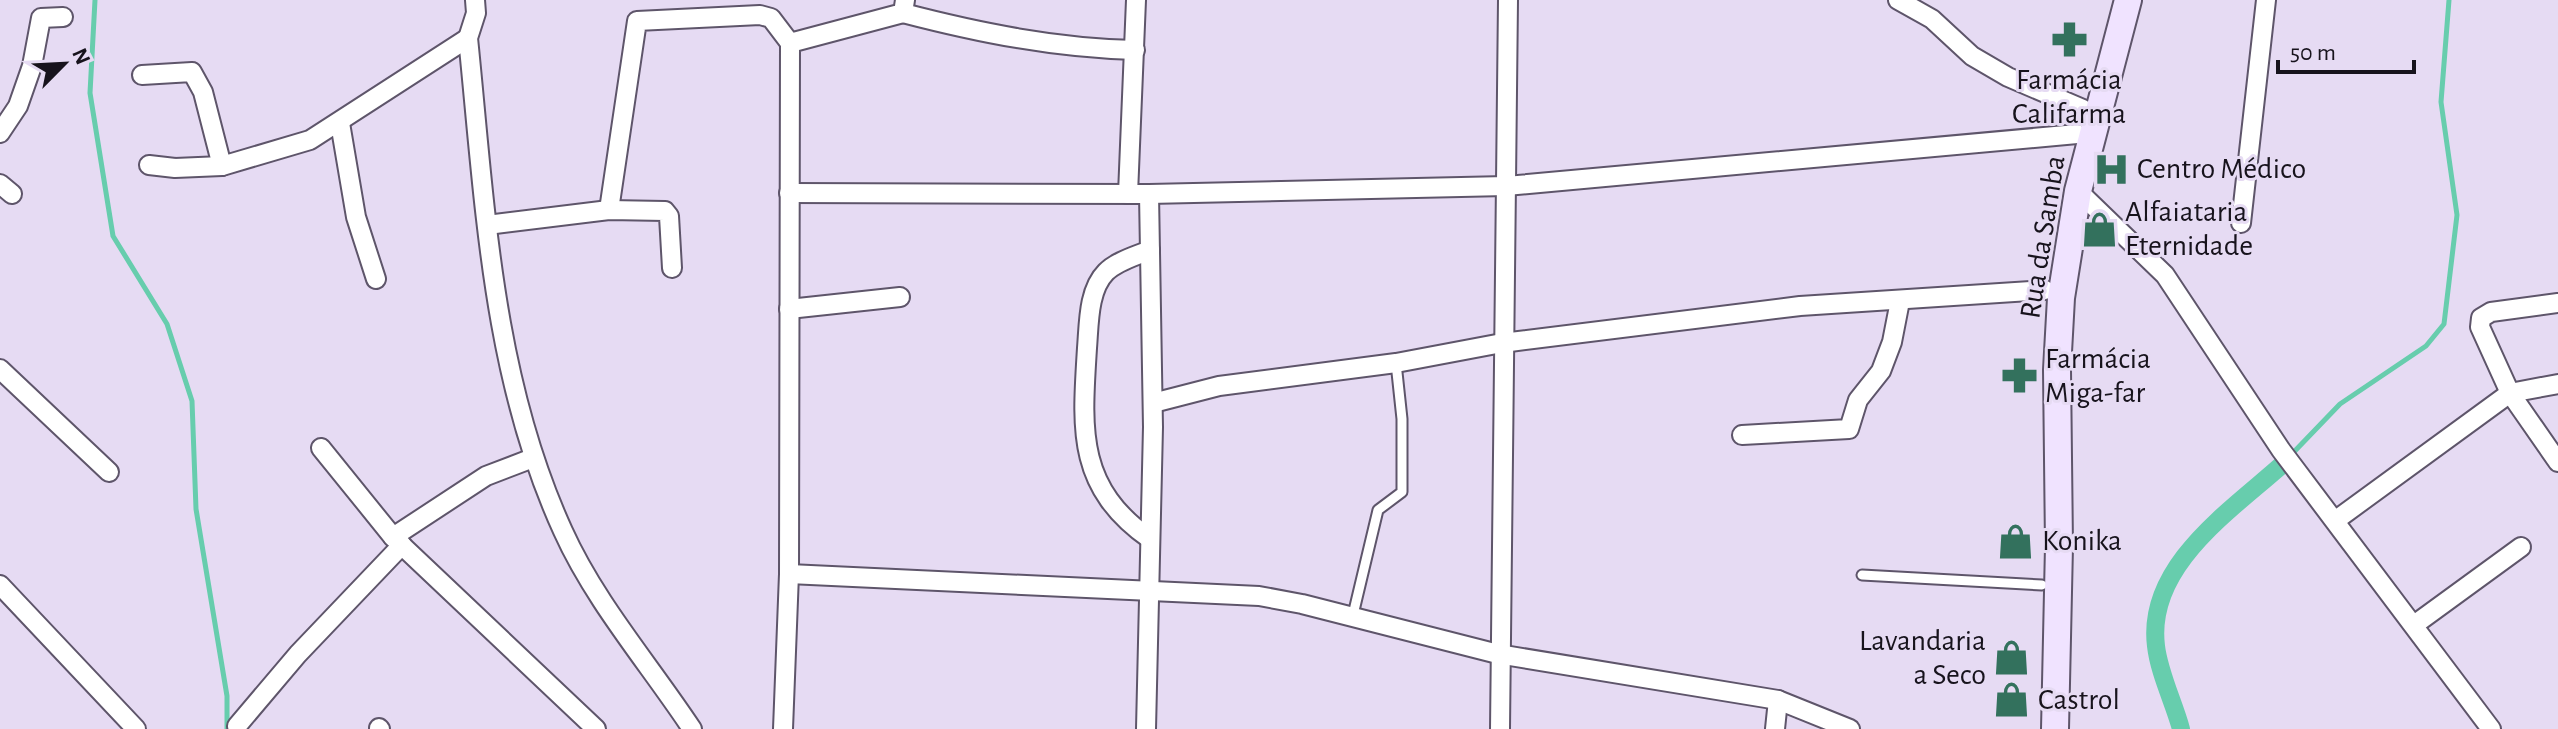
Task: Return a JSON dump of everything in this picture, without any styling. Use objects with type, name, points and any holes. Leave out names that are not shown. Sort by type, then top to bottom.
[{"type":"main road","name":"Rua da Samba","points":[[2039,729],[2045,290],[2056,219],[2111,0]]},
{"type":"main road","name":"Rua da Samba","points":[[2055,729],[2059,546],[2057,370],[2064,268],[2078,191],[2128,0]]},
{"type":"street","points":[[492,0],[476,7],[468,38],[497,317],[533,458],[563,532],[594,588],[692,729]]},
{"type":"street","points":[[1128,194],[1136,0]]},
{"type":"street","points":[[1500,729],[1498,654],[1508,0]]},
{"type":"street","points":[[1898,0],[1932,19],[1949,38],[1984,63],[2080,122]]},
{"type":"street","points":[[1932,19],[1933,0]]},
{"type":"street","points":[[2241,223],[2266,0]]},
{"type":"street","points":[[790,43],[904,7],[1027,41],[1086,49],[1135,50]]},
{"type":"street","points":[[609,210],[637,21],[760,15],[771,18],[790,43],[789,574],[783,729]]},
{"type":"street","points":[[0,133],[18,106],[32,66],[41,18],[63,17]]},
{"type":"street","points":[[149,165],[175,168],[222,166],[277,152],[340,123],[382,91],[468,38]]},
{"type":"street","points":[[142,75],[192,72],[203,92],[222,166]]},
{"type":"street","points":[[789,193],[1149,194],[1506,186],[2080,122]]},
{"type":"street","points":[[340,123],[356,217],[376,279]]},
{"type":"street","points":[[2078,191],[2165,275],[2281,450],[2491,729]]},
{"type":"street","points":[[1146,729],[1153,403],[1149,194]]},
{"type":"street","points":[[487,225],[609,210],[668,212],[672,268]]},
{"type":"street","points":[[1150,250],[1107,271],[1096,285],[1089,318],[1083,409],[1087,456],[1093,472],[1119,515],[1150,539]]},
{"type":"street","points":[[1153,403],[1219,386],[1396,363],[1502,343],[1800,306],[2045,290]]},
{"type":"street","points":[[789,309],[900,297]]},
{"type":"street","points":[[1742,435],[1849,429],[1858,400],[1881,371],[1900,301]]},
{"type":"street","points":[[2558,303],[2491,312],[2481,318],[2480,327],[2510,393],[2558,462]]},
{"type":"street","points":[[0,369],[109,472]]},
{"type":"street","points":[[2336,520],[2510,393],[2558,384]]},
{"type":"street","points":[[321,448],[398,541],[596,729]]},
{"type":"street","points":[[237,726],[398,541],[475,482],[533,458]]},
{"type":"street","points":[[2414,625],[2521,547]]},
{"type":"street","points":[[789,574],[1259,596],[1498,654],[1778,700],[1850,729]]},
{"type":"street","points":[[0,585],[136,729]]},
{"type":"street","points":[[1775,729],[1778,700]]},
{"type":"lane","points":[[1352,619],[1378,510],[1402,492],[1402,419],[1396,363]]},
{"type":"lane","points":[[1862,575],[2042,585]]},
{"type":"waterway","points":[[95,0],[90,93],[113,236],[167,324],[192,401],[196,509],[227,696],[227,729]]},
{"type":"waterway","points":[[2290,456],[2340,404],[2426,346],[2444,324],[2457,215],[2441,102],[2449,0]]},
{"type":"waterway","points":[[2181,729],[2156,646],[2156,617],[2164,590],[2178,565],[2197,542],[2285,462]]},
{"type":"place","name":"Farmácia Califarma","points":[[2069,39]]},
{"type":"place","name":"Centro Médico","points":[[2111,169]]},
{"type":"place","name":"Alfaiataria Eternidade","points":[[2099,229]]},
{"type":"place","name":"Farmácia Miga-far","points":[[2019,376]]},
{"type":"place","name":"Konika","points":[[2016,541]]},
{"type":"place","name":"Lavandaria a Seco","points":[[2012,658]]},
{"type":"place","name":"Castrol","points":[[2012,700]]}]
